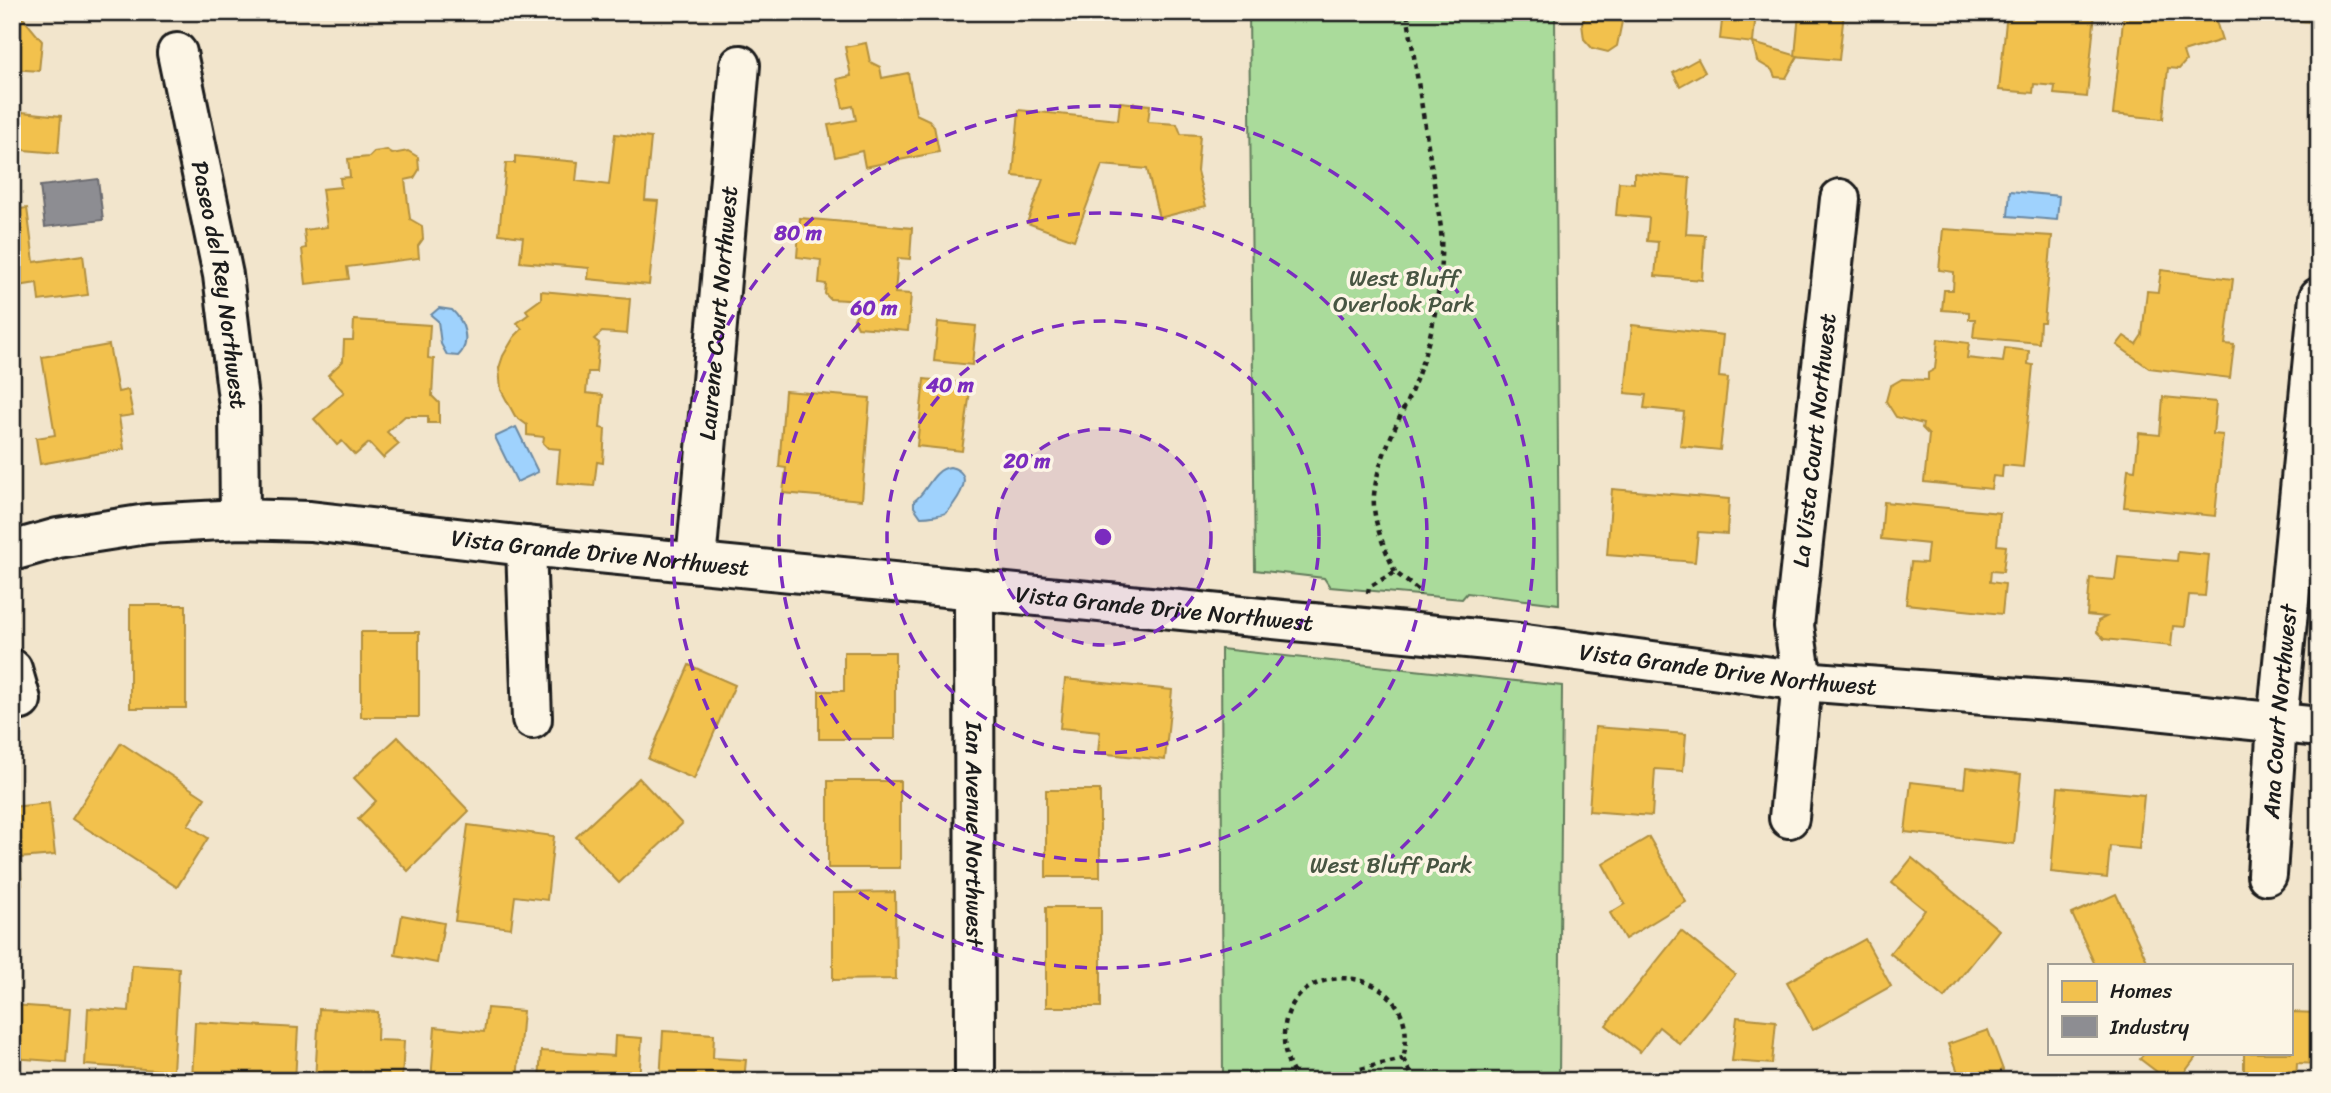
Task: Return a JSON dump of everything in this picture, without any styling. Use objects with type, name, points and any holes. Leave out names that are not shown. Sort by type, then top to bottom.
[{"type":"street","name":"Paseo del Rey Northwest","points":[[177,53],[223,275],[239,407],[240,519]]},
{"type":"street","name":"Laurene Court Northwest","points":[[695,562],[740,65]]},
{"type":"street","name":"La Vista Court Northwest","points":[[1789,818],[1802,681],[1794,626],[1840,199]]},
{"type":"street","name":"Ana Court Northwest","points":[[2267,875],[2277,723],[2319,297]]},
{"type":"street","name":"Vista Grande Drive Northwest","points":[[12,551],[58,538],[148,524],[240,519],[310,521],[526,546],[1518,643],[1802,681],[2088,703],[2319,727]]},
{"type":"street","points":[[526,546],[532,719]]},
{"type":"street","name":"Ian Avenue Northwest","points":[[974,589],[975,1081]]},
{"type":"path","points":[[1407,12],[1441,228],[1442,263],[1430,343],[1379,463],[1374,498],[1379,534],[1395,572],[1419,590],[1418,603]]},
{"type":"path","points":[[1367,598],[1368,587],[1395,572]]},
{"type":"path","points":[[1300,1081],[1288,1066],[1285,1049],[1288,1016],[1302,995],[1315,984],[1336,977],[1355,978],[1385,991],[1394,1000],[1406,1028],[1403,1059],[1415,1081]]},
{"type":"path","points":[[1345,1081],[1360,1069],[1403,1059]]},
{"type":"green space","name":"West Bluff Overlook Park","points":[[1249,12],[1555,12],[1559,604],[1467,593],[1462,599],[1330,587],[1324,578],[1255,570]]},
{"type":"green space","name":"West Bluff Park","points":[[1221,649],[1562,686],[1559,1081],[1223,1081]]},
{"type":"water","points":[[2010,191],[2059,196],[2057,220],[2008,216]]},
{"type":"water","points":[[439,308],[452,310],[463,326],[465,345],[458,356],[447,355],[441,344],[438,321],[431,315]]},
{"type":"water","points":[[516,427],[538,472],[517,482],[495,437]]},
{"type":"water","points":[[950,467],[958,470],[964,480],[960,493],[946,512],[921,517],[914,507],[914,501],[939,472]]},
{"type":"building: Homes","points":[[12,12],[18,12],[42,41],[39,71],[12,69]]},
{"type":"building: Homes","points":[[1587,12],[1624,12],[1617,46],[1608,52],[1592,48],[1584,39],[1582,24]]},
{"type":"building: Homes","points":[[1723,12],[1756,12],[1753,43],[1720,39]]},
{"type":"building: Homes","points":[[1794,12],[1844,12],[1839,60],[1795,56],[1799,13]]},
{"type":"building: Homes","points":[[2007,12],[2095,12],[2087,97],[2054,94],[2055,86],[2034,84],[2033,93],[1999,90]]},
{"type":"building: Homes","points":[[2124,12],[2196,12],[2197,15],[2213,12],[2222,40],[2183,52],[2186,61],[2179,69],[2168,68],[2163,119],[2113,114]]},
{"type":"building: Homes","points":[[2265,12],[2319,12],[2319,23],[2265,17]]},
{"type":"building: Homes","points":[[866,43],[870,62],[880,67],[882,78],[908,73],[916,114],[929,120],[934,126],[939,152],[865,167],[862,151],[835,157],[828,125],[856,120],[853,106],[843,108],[837,79],[851,76],[845,47]]},
{"type":"building: Homes","points":[[1753,43],[1798,56],[1786,78],[1775,77],[1772,70],[1757,61]]},
{"type":"building: Homes","points":[[1698,59],[1705,72],[1680,86],[1673,73]]},
{"type":"building: Homes","points":[[1120,102],[1150,105],[1148,122],[1177,124],[1181,134],[1200,135],[1197,171],[1206,206],[1159,218],[1147,169],[1102,165],[1074,240],[1027,223],[1043,179],[1013,176],[1019,110],[1118,120]]},
{"type":"building: Homes","points":[[12,111],[61,116],[58,153],[12,149]]},
{"type":"building: Homes","points":[[615,134],[651,138],[645,200],[658,201],[649,285],[588,279],[589,268],[520,262],[523,237],[499,234],[506,163],[515,163],[515,156],[578,162],[576,181],[609,185]]},
{"type":"building: Homes","points":[[387,150],[392,154],[408,151],[418,157],[419,170],[414,178],[405,180],[410,219],[422,226],[423,239],[418,246],[419,258],[347,267],[349,279],[306,284],[302,249],[306,248],[304,230],[327,227],[322,189],[341,187],[340,178],[350,177],[348,159],[369,157],[374,152]]},
{"type":"building: Homes","points":[[1634,173],[1690,178],[1686,234],[1705,235],[1702,280],[1655,276],[1658,242],[1647,241],[1649,218],[1616,215],[1619,182],[1634,183]]},
{"type":"building: Homes","points":[[27,208],[34,262],[83,255],[88,295],[39,301],[37,283],[12,287],[12,210]]},
{"type":"building: Homes","points":[[800,218],[912,228],[910,259],[898,258],[895,293],[911,294],[908,331],[858,327],[854,319],[862,301],[830,299],[825,294],[826,284],[819,283],[821,260],[797,257]]},
{"type":"building: Homes","points":[[1943,229],[2052,236],[2044,322],[2040,322],[2039,343],[1973,337],[1975,319],[1969,319],[1969,312],[1942,310],[1944,290],[1953,290],[1954,272],[1939,270]]},
{"type":"building: Homes","points":[[2161,270],[2233,279],[2225,344],[2234,345],[2230,378],[2149,368],[2117,345],[2124,336],[2136,344],[2142,335],[2147,291],[2158,292]]},
{"type":"building: Homes","points":[[541,291],[630,299],[627,334],[602,332],[594,339],[599,343],[596,372],[588,372],[586,393],[603,395],[600,428],[605,429],[603,463],[597,462],[594,486],[557,483],[560,449],[548,448],[543,443],[544,437],[527,435],[527,425],[515,416],[501,390],[499,368],[503,356],[522,329],[517,323],[529,314],[526,310],[541,299]]},
{"type":"building: Homes","points":[[354,320],[430,325],[428,358],[434,359],[432,396],[439,403],[439,423],[428,423],[428,416],[405,416],[387,432],[399,444],[383,458],[369,443],[355,455],[342,441],[337,445],[314,419],[344,392],[328,375],[343,361],[344,340],[353,340]]},
{"type":"building: Homes","points":[[938,322],[976,326],[972,365],[934,361]]},
{"type":"building: Homes","points":[[1632,325],[1723,335],[1719,377],[1728,378],[1720,450],[1680,446],[1684,412],[1644,408],[1646,395],[1625,393]]},
{"type":"building: Homes","points":[[1938,339],[1969,343],[1967,358],[2003,362],[2005,348],[2029,351],[2028,364],[2033,365],[2023,467],[2003,465],[2002,477],[1993,476],[1991,489],[1924,482],[1929,435],[1922,428],[1923,424],[1896,417],[1886,401],[1890,386],[1902,379],[1928,380],[1928,373],[1935,369]]},
{"type":"building: Homes","points":[[109,345],[118,392],[128,390],[133,415],[119,417],[124,449],[40,464],[36,438],[55,435],[42,357]]},
{"type":"building: Homes","points":[[924,379],[971,384],[962,451],[917,446]]},
{"type":"building: Homes","points":[[785,391],[870,398],[862,500],[783,493],[786,468],[779,467]]},
{"type":"building: Homes","points":[[2163,397],[2216,402],[2213,434],[2223,435],[2215,516],[2124,507],[2128,469],[2135,470],[2139,433],[2160,435]]},
{"type":"building: Homes","points":[[1612,489],[1729,499],[1727,534],[1698,532],[1695,562],[1607,555]]},
{"type":"building: Homes","points":[[1884,502],[2000,513],[1997,545],[2006,546],[2003,572],[1991,571],[1990,582],[2005,584],[2002,614],[1906,604],[1911,562],[1926,563],[1928,544],[1881,539]]},
{"type":"building: Homes","points":[[2178,552],[2209,555],[2205,596],[2189,595],[2185,627],[2173,626],[2171,646],[2104,639],[2097,632],[2098,621],[2106,617],[2087,615],[2090,578],[2115,580],[2118,556],[2177,561]]},
{"type":"building: Homes","points":[[130,605],[186,605],[186,708],[130,708]]},
{"type":"building: Homes","points":[[361,632],[419,632],[419,717],[361,717]]},
{"type":"building: Homes","points":[[844,652],[895,652],[895,739],[819,739],[819,691],[844,691]]},
{"type":"building: Homes","points":[[689,665],[735,685],[694,779],[648,759]]},
{"type":"building: Homes","points":[[1065,679],[1172,690],[1165,760],[1098,753],[1100,732],[1060,728]]},
{"type":"building: Homes","points":[[1595,727],[1686,734],[1683,771],[1655,769],[1652,816],[1589,811]]},
{"type":"building: Homes","points":[[398,737],[469,811],[408,871],[358,819],[376,801],[354,778]]},
{"type":"building: Homes","points":[[121,743],[205,798],[188,825],[208,838],[177,887],[72,819]]},
{"type":"building: Homes","points":[[1966,768],[2021,774],[2014,844],[1905,832],[1911,782],[1964,788]]},
{"type":"building: Homes","points":[[639,778],[682,824],[619,883],[576,837]]},
{"type":"building: Homes","points":[[828,781],[900,781],[900,868],[828,868]]},
{"type":"building: Homes","points":[[2058,787],[2144,795],[2139,849],[2110,846],[2107,878],[2051,872]]},
{"type":"building: Homes","points":[[1046,790],[1100,790],[1100,877],[1046,877]]},
{"type":"building: Homes","points":[[49,803],[55,855],[19,858],[22,885],[12,886],[12,807]]},
{"type":"building: Homes","points":[[468,825],[554,836],[547,900],[515,896],[511,928],[455,921]]},
{"type":"building: Homes","points":[[1649,837],[1686,902],[1625,939],[1610,913],[1625,904],[1603,864]]},
{"type":"building: Homes","points":[[1912,858],[1999,930],[1944,998],[1890,953],[1925,910],[1892,883]]},
{"type":"building: Homes","points":[[895,892],[896,979],[833,980],[833,893]]},
{"type":"building: Homes","points":[[2116,894],[2149,964],[2095,964],[2072,914]]},
{"type":"building: Homes","points":[[1046,907],[1101,907],[1101,1007],[1046,1007]]},
{"type":"building: Homes","points":[[402,915],[444,923],[437,963],[395,955]]},
{"type":"building: Homes","points":[[1681,931],[1735,975],[1680,1044],[1659,1027],[1640,1052],[1606,1025]]},
{"type":"building: Homes","points":[[1865,939],[1891,986],[1813,1030],[1787,982]]},
{"type":"building: Homes","points":[[132,965],[179,968],[173,1071],[85,1065],[88,1008],[129,1011]]},
{"type":"building: Homes","points":[[12,1005],[70,1009],[66,1062],[12,1058]]},
{"type":"building: Homes","points":[[487,1008],[523,1011],[517,1081],[431,1081],[435,1027],[484,1032]]},
{"type":"building: Homes","points":[[319,1009],[378,1012],[377,1040],[404,1041],[402,1081],[315,1081]]},
{"type":"building: Homes","points":[[2292,1012],[2319,1013],[2319,1064],[2297,1063],[2296,1081],[2244,1081],[2244,1054],[2292,1054]]},
{"type":"building: Homes","points":[[1737,1017],[1776,1021],[1772,1064],[1732,1061]]},
{"type":"building: Homes","points":[[195,1022],[298,1028],[295,1081],[192,1078]]},
{"type":"building: Homes","points":[[1988,1030],[2003,1070],[1973,1081],[1961,1081],[1948,1044]]},
{"type":"building: Homes","points":[[663,1031],[714,1034],[713,1058],[746,1060],[744,1081],[660,1081]]},
{"type":"building: Homes","points":[[615,1036],[642,1038],[639,1081],[539,1081],[541,1051],[614,1056]]},
{"type":"building: Homes","points":[[2143,1054],[2198,1054],[2178,1081],[2169,1081],[2140,1059]]},
{"type":"building: Homes","points":[[788,1073],[891,1078],[890,1081],[788,1081]]},
{"type":"building: Industry","points":[[98,179],[103,220],[45,227],[40,186]]}]
